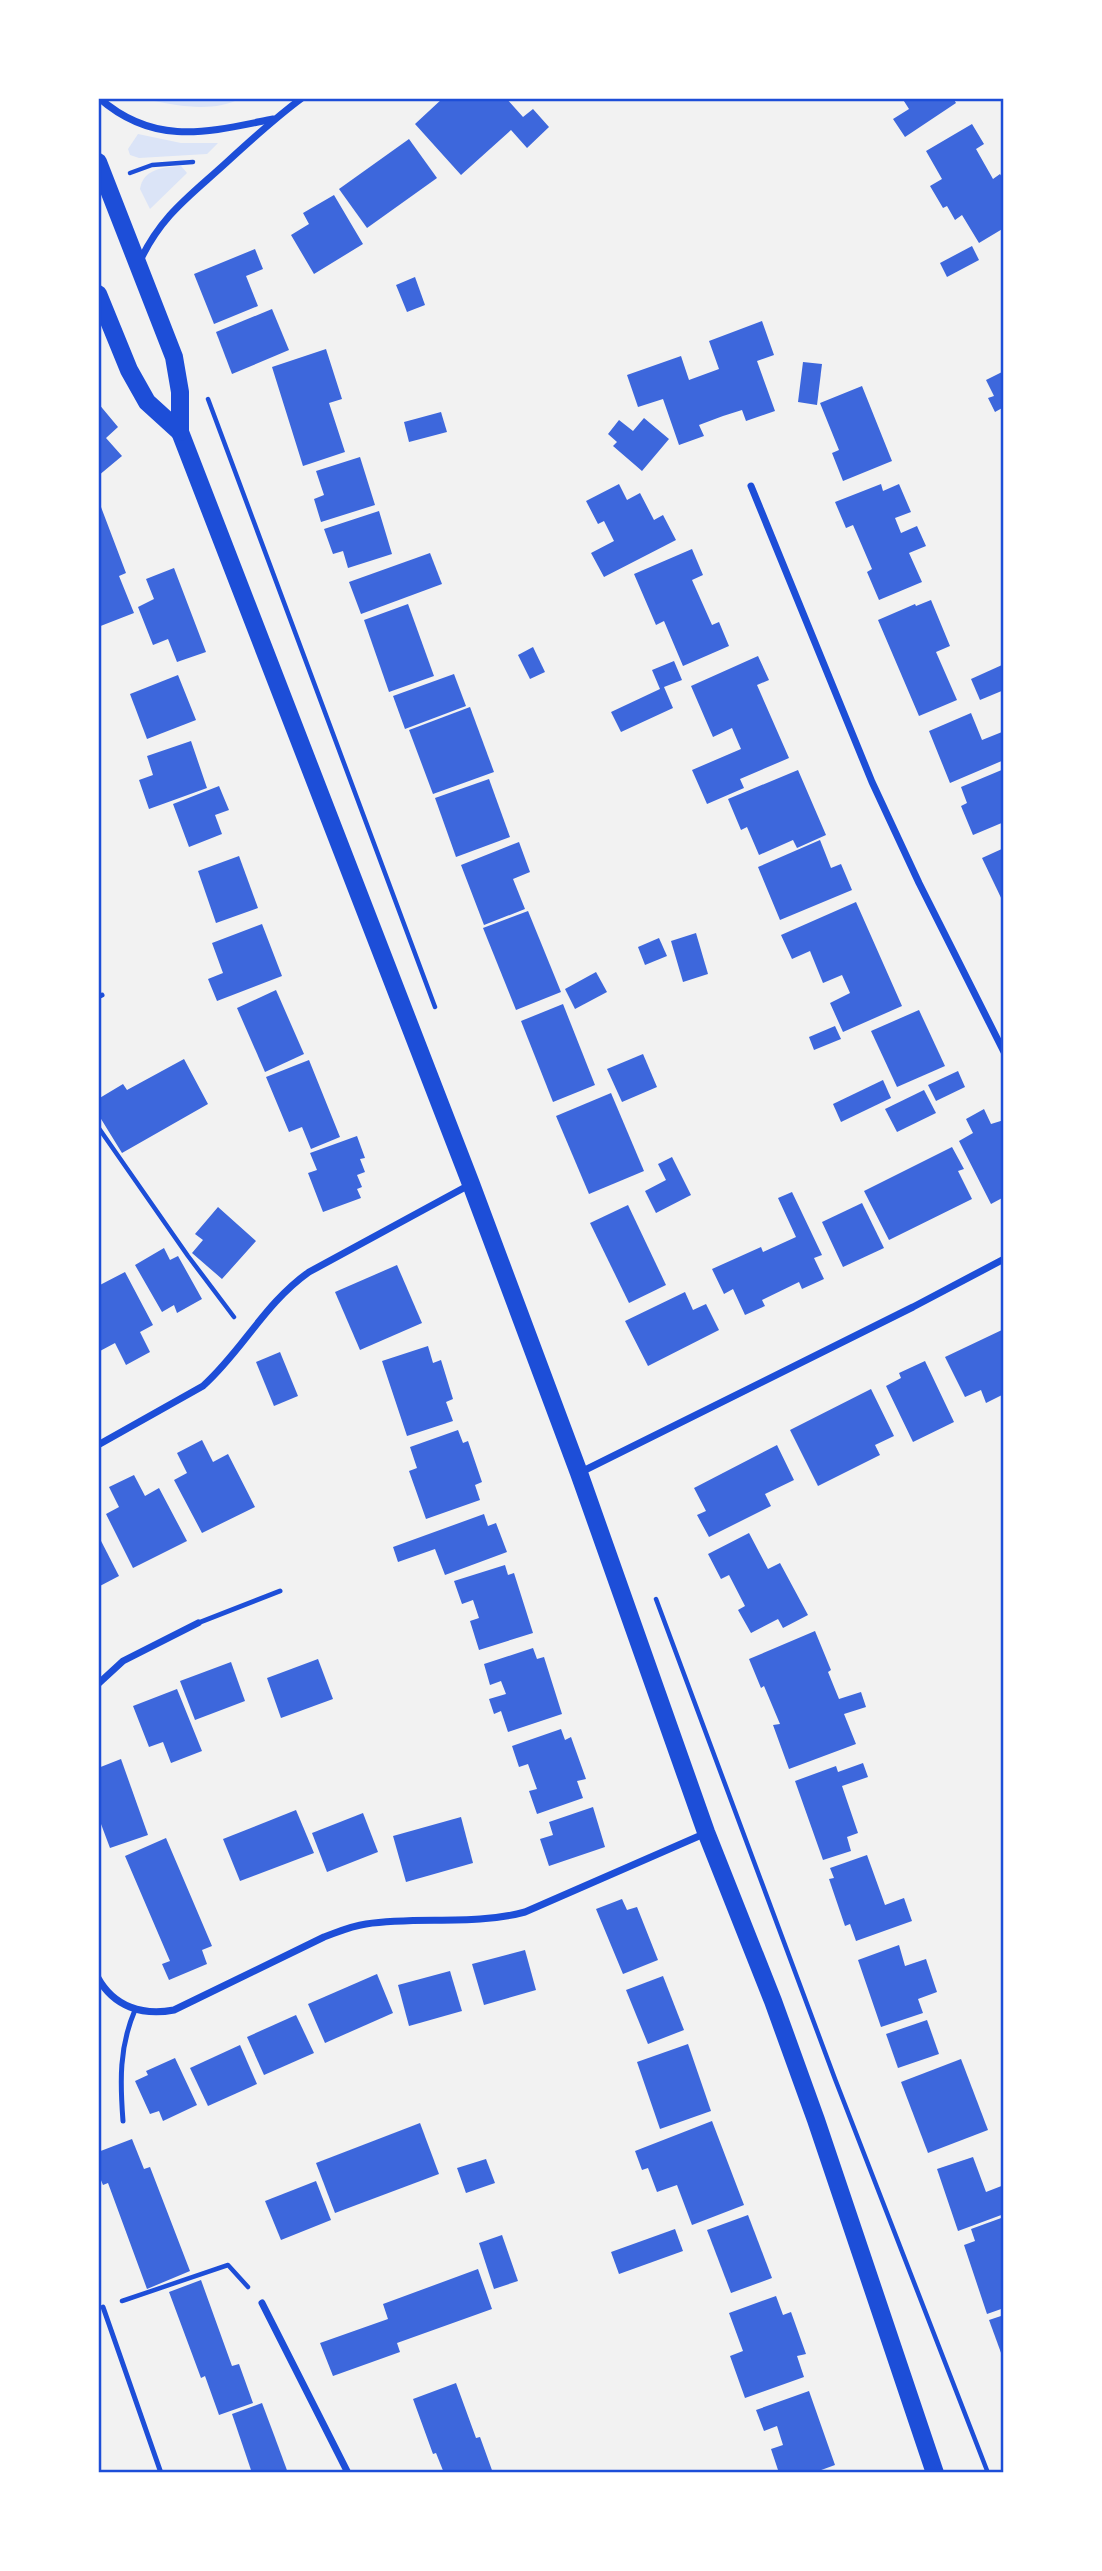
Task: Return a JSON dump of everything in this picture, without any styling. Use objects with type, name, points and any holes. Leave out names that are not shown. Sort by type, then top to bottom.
[{"type":"main road","points":[[98,162],[174,357],[180,392],[180,432],[471,1184],[579,1473],[706,1832],[773,2001],[816,2120],[935,2473]]},
{"type":"main road","points":[[98,294],[127,364],[147,402],[180,432]]},
{"type":"street","points":[[99,98],[131,120],[148,127],[177,132],[214,131],[274,119]]},
{"type":"street","points":[[139,264],[150,238],[162,222],[274,119],[302,98]]},
{"type":"street","points":[[751,486],[872,782],[919,883],[1004,1052]]},
{"type":"street","points":[[98,1446],[203,1386],[266,1310],[309,1272],[471,1184]]},
{"type":"street","points":[[579,1473],[1004,1259]]},
{"type":"street","points":[[98,1684],[123,1661],[198,1623]]},
{"type":"street","points":[[98,1978],[117,2000],[135,2010],[153,2013],[174,2010],[347,1928],[382,1922],[487,1920],[525,1912],[706,1832]]},
{"type":"street","points":[[262,2303],[348,2473]]},
{"type":"lane","points":[[198,1623],[280,1591]]},
{"type":"lane","points":[[124,2121],[120,2083],[123,2046],[135,2010]]},
{"type":"lane","points":[[103,2307],[161,2473]]},
{"type":"path","points":[[126,174],[164,163],[226,163]]},
{"type":"path","points":[[98,1127],[247,1335]]},
{"type":"path","points":[[103,2307],[228,2265],[262,2303]]},
{"type":"shaded area","points":[[242,98],[231,103],[196,107],[149,100]]},
{"type":"shaded area","points":[[138,134],[181,143],[218,143],[207,154],[139,158],[130,155],[128,149]]},
{"type":"shaded area","points":[[181,166],[187,173],[150,209],[140,189],[145,177],[161,168]]},
{"type":"building","points":[[443,98],[506,98],[523,117],[533,109],[549,127],[527,148],[511,130],[461,175],[415,124]]},
{"type":"building","points":[[902,98],[953,98],[956,103],[905,137],[893,119],[909,109]]},
{"type":"building","points":[[972,124],[984,144],[976,149],[993,179],[1000,174],[1004,180],[1004,228],[979,243],[962,215],[955,220],[947,206],[943,208],[930,186],[942,179],[926,151]]},
{"type":"building","points":[[409,139],[437,178],[367,228],[339,189]]},
{"type":"building","points":[[334,195],[363,244],[314,274],[291,235],[309,224],[303,213]]},
{"type":"building","points":[[972,246],[979,260],[947,277],[940,263]]},
{"type":"building","points":[[255,249],[263,269],[246,276],[258,306],[214,324],[194,274]]},
{"type":"building","points":[[415,277],[425,305],[407,312],[396,285]]},
{"type":"building","points":[[272,309],[289,350],[232,374],[216,332]]},
{"type":"building","points":[[762,321],[774,355],[757,361],[775,411],[746,421],[742,410],[723,416],[699,425],[704,436],[679,445],[663,399],[638,407],[627,375],[681,356],[689,380],[719,369],[709,341]]},
{"type":"building","points":[[326,349],[342,399],[329,403],[345,452],[303,466],[272,367]]},
{"type":"building","points":[[803,362],[822,364],[817,405],[798,402]]},
{"type":"building","points":[[1004,371],[1004,407],[995,412],[988,398],[994,396],[986,380]]},
{"type":"building","points":[[862,386],[892,461],[843,481],[832,453],[839,450],[820,403]]},
{"type":"building","points":[[98,403],[118,427],[106,438],[122,456],[98,476]]},
{"type":"building","points":[[441,412],[447,432],[409,442],[404,422]]},
{"type":"building","points":[[644,418],[669,439],[642,471],[613,446],[617,442],[608,434],[619,420],[633,431]]},
{"type":"building","points":[[360,457],[375,505],[321,522],[314,499],[324,495],[316,471]]},
{"type":"building","points":[[619,484],[627,500],[640,493],[654,520],[663,515],[676,540],[604,577],[591,553],[614,541],[604,521],[598,524],[586,501]]},
{"type":"building","points":[[881,484],[883,491],[899,484],[911,512],[895,518],[901,533],[917,526],[926,546],[909,553],[922,582],[879,600],[867,572],[872,569],[853,525],[846,528],[835,502]]},
{"type":"building","points":[[101,507],[126,573],[119,576],[134,613],[98,627],[98,508]]},
{"type":"building","points":[[379,511],[392,554],[348,568],[343,551],[333,554],[324,529]]},
{"type":"building","points":[[692,549],[703,575],[692,580],[712,625],[719,622],[729,646],[683,666],[664,621],[656,625],[634,574]]},
{"type":"building","points":[[430,553],[442,584],[361,614],[349,582]]},
{"type":"building","points":[[174,568],[206,652],[177,662],[168,639],[153,645],[138,607],[154,599],[146,579]]},
{"type":"building","points":[[931,600],[950,646],[936,652],[957,700],[919,716],[878,620]]},
{"type":"building","points":[[408,604],[434,676],[389,692],[364,620]]},
{"type":"building","points":[[533,647],[545,672],[530,679],[518,655]]},
{"type":"building","points":[[758,656],[769,680],[757,685],[789,758],[740,779],[744,788],[707,804],[692,770],[741,749],[732,728],[713,737],[691,686]]},
{"type":"building","points":[[674,661],[682,680],[664,687],[673,708],[621,732],[611,712],[660,689],[652,670]]},
{"type":"building","points":[[1002,665],[1004,690],[980,700],[971,679]]},
{"type":"building","points":[[454,674],[466,706],[405,729],[393,696]]},
{"type":"building","points":[[178,675],[196,720],[147,739],[130,694]]},
{"type":"building","points":[[470,707],[494,772],[433,794],[409,730]]},
{"type":"building","points":[[971,713],[982,740],[1002,732],[1004,760],[950,783],[929,731]]},
{"type":"building","points":[[191,741],[207,788],[149,809],[139,780],[153,775],[147,756]]},
{"type":"building","points":[[1004,769],[1004,822],[973,835],[961,806],[967,803],[961,787]]},
{"type":"building","points":[[798,770],[826,835],[797,848],[793,840],[759,855],[747,827],[741,830],[728,799]]},
{"type":"building","points":[[489,779],[510,837],[456,857],[435,798]]},
{"type":"building","points":[[219,786],[229,810],[215,815],[222,834],[189,847],[173,804]]},
{"type":"building","points":[[820,840],[831,868],[841,864],[852,890],[780,920],[758,867]]},
{"type":"building","points":[[519,842],[530,872],[513,879],[525,909],[484,925],[461,865]]},
{"type":"building","points":[[1004,848],[1004,904],[982,858]]},
{"type":"building","points":[[239,856],[258,908],[216,923],[198,871]]},
{"type":"building","points":[[856,902],[902,1006],[843,1032],[830,1003],[850,993],[842,975],[823,983],[810,951],[792,959],[781,935]]},
{"type":"building","points":[[528,911],[561,992],[516,1010],[483,928]]},
{"type":"building","points":[[262,924],[282,976],[217,1001],[208,979],[223,973],[212,943]]},
{"type":"building","points":[[696,933],[708,974],[683,982],[671,941]]},
{"type":"building","points":[[659,938],[667,956],[645,965],[638,947]]},
{"type":"building","points":[[596,972],[607,992],[575,1009],[565,989]]},
{"type":"building","points":[[276,990],[304,1054],[265,1072],[237,1008]]},
{"type":"building","points":[[563,1004],[595,1085],[553,1102],[521,1021]]},
{"type":"building","points":[[919,1010],[945,1066],[897,1087],[871,1031]]},
{"type":"building","points":[[835,1026],[841,1039],[814,1050],[809,1037]]},
{"type":"building","points":[[643,1054],[657,1087],[622,1102],[607,1069]]},
{"type":"building","points":[[184,1059],[208,1104],[122,1153],[98,1114],[98,1099],[123,1084],[127,1090]]},
{"type":"building","points":[[309,1060],[340,1137],[311,1149],[302,1127],[289,1132],[266,1077]]},
{"type":"building","points":[[958,1071],[965,1087],[936,1101],[928,1085]]},
{"type":"building","points":[[883,1080],[891,1098],[841,1122],[833,1104]]},
{"type":"building","points":[[924,1090],[936,1113],[897,1132],[885,1109]]},
{"type":"building","points":[[611,1093],[644,1171],[589,1194],[556,1116]]},
{"type":"building","points":[[984,1109],[991,1124],[1004,1120],[1004,1197],[991,1204],[959,1141],[973,1133],[966,1119]]},
{"type":"building","points":[[357,1136],[365,1158],[360,1159],[365,1172],[357,1175],[362,1187],[357,1189],[361,1198],[323,1212],[308,1173],[317,1170],[310,1153]]},
{"type":"building","points":[[952,1147],[964,1169],[958,1171],[972,1199],[889,1240],[864,1191]]},
{"type":"building","points":[[672,1157],[691,1195],[656,1213],[645,1191],[666,1180],[658,1164]]},
{"type":"building","points":[[792,1192],[822,1255],[814,1258],[824,1279],[802,1289],[799,1282],[762,1300],[765,1306],[745,1315],[733,1289],[724,1294],[712,1269],[761,1247],[763,1252],[796,1237],[778,1198]]},
{"type":"building","points":[[862,1203],[884,1248],[843,1267],[822,1222]]},
{"type":"building","points":[[628,1205],[666,1285],[629,1303],[590,1223]]},
{"type":"building","points":[[218,1207],[256,1241],[222,1279],[192,1253],[203,1240],[195,1234]]},
{"type":"building","points":[[164,1248],[170,1260],[178,1256],[202,1299],[177,1313],[174,1305],[162,1312],[135,1265]]},
{"type":"building","points":[[397,1265],[422,1323],[360,1350],[335,1292]]},
{"type":"building","points":[[125,1272],[153,1325],[140,1332],[150,1352],[126,1365],[115,1343],[100,1351],[98,1347],[98,1286]]},
{"type":"building","points":[[685,1292],[693,1310],[706,1304],[719,1330],[648,1366],[625,1321]]},
{"type":"building","points":[[1004,1329],[1004,1394],[986,1403],[981,1390],[965,1397],[945,1357]]},
{"type":"building","points":[[428,1346],[433,1363],[441,1360],[453,1399],[446,1402],[453,1421],[407,1436],[382,1361]]},
{"type":"building","points":[[280,1352],[298,1396],[274,1406],[256,1362]]},
{"type":"building","points":[[925,1361],[954,1422],[913,1442],[886,1386],[901,1378],[899,1373]]},
{"type":"building","points":[[871,1389],[894,1436],[875,1445],[880,1455],[818,1486],[790,1430]]},
{"type":"building","points":[[458,1430],[463,1443],[468,1441],[482,1482],[475,1485],[480,1500],[426,1519],[409,1471],[417,1468],[410,1447]]},
{"type":"building","points":[[202,1440],[213,1462],[228,1454],[255,1507],[202,1533],[174,1480],[187,1473],[177,1453]]},
{"type":"building","points":[[777,1445],[794,1480],[765,1494],[771,1506],[709,1537],[697,1515],[706,1511],[694,1488]]},
{"type":"building","points":[[134,1475],[145,1496],[159,1488],[187,1541],[133,1568],[106,1514],[119,1507],[109,1487]]},
{"type":"building","points":[[484,1514],[488,1526],[496,1523],[507,1552],[445,1575],[435,1549],[398,1562],[393,1547]]},
{"type":"building","points":[[749,1533],[768,1569],[780,1563],[808,1615],[783,1628],[778,1619],[751,1633],[738,1610],[745,1606],[729,1575],[721,1579],[708,1554]]},
{"type":"building","points":[[98,1535],[119,1576],[98,1587]]},
{"type":"building","points":[[505,1565],[508,1575],[514,1573],[533,1633],[479,1650],[470,1621],[479,1618],[473,1600],[462,1604],[454,1581]]},
{"type":"building","points":[[815,1631],[831,1670],[828,1672],[839,1699],[861,1692],[866,1707],[844,1714],[856,1744],[789,1769],[773,1725],[780,1724],[749,1659]]},
{"type":"building","points":[[533,1648],[537,1659],[544,1657],[562,1714],[508,1732],[501,1711],[494,1714],[489,1699],[506,1694],[501,1681],[490,1685],[484,1664]]},
{"type":"building","points":[[318,1659],[333,1699],[281,1718],[267,1678]]},
{"type":"building","points":[[231,1662],[245,1701],[195,1720],[180,1681]]},
{"type":"building","points":[[177,1689],[202,1751],[171,1763],[163,1742],[149,1747],[133,1706]]},
{"type":"building","points":[[561,1729],[565,1740],[571,1737],[586,1779],[577,1781],[583,1798],[537,1814],[529,1791],[537,1789],[528,1764],[519,1767],[512,1746]]},
{"type":"building","points":[[121,1759],[148,1835],[110,1848],[98,1816],[98,1768]]},
{"type":"building","points":[[863,1763],[868,1777],[842,1786],[858,1833],[847,1837],[851,1851],[823,1860],[795,1781],[836,1766],[838,1772]]},
{"type":"building","points":[[593,1807],[605,1847],[549,1866],[540,1839],[553,1835],[549,1822]]},
{"type":"building","points":[[296,1810],[314,1853],[240,1881],[223,1839]]},
{"type":"building","points":[[363,1813],[378,1852],[327,1872],[312,1833]]},
{"type":"building","points":[[461,1817],[473,1863],[406,1882],[393,1836]]},
{"type":"building","points":[[166,1838],[212,1946],[202,1950],[207,1964],[169,1980],[162,1964],[170,1961],[125,1856]]},
{"type":"building","points":[[867,1855],[885,1905],[904,1898],[912,1921],[856,1941],[850,1924],[845,1926],[829,1879],[834,1878],[830,1868]]},
{"type":"building","points":[[622,1899],[627,1910],[637,1907],[658,1960],[623,1974],[596,1909]]},
{"type":"building","points":[[899,1945],[905,1966],[926,1959],[937,1992],[918,1999],[923,2013],[881,2027],[858,1960]]},
{"type":"building","points":[[525,1950],[536,1990],[484,2005],[472,1964]]},
{"type":"building","points":[[450,1971],[462,2011],[409,2026],[398,1985]]},
{"type":"building","points":[[377,1974],[393,2013],[325,2043],[308,2004]]},
{"type":"building","points":[[663,1976],[684,2030],[648,2044],[626,1990]]},
{"type":"building","points":[[296,2015],[314,2053],[264,2075],[247,2037]]},
{"type":"building","points":[[927,2020],[939,2054],[898,2068],[886,2034]]},
{"type":"building","points":[[688,2044],[711,2111],[660,2129],[637,2062]]},
{"type":"building","points":[[240,2045],[257,2084],[208,2106],[190,2068]]},
{"type":"building","points":[[175,2058],[197,2105],[163,2121],[159,2111],[150,2114],[135,2081],[148,2075],[146,2071]]},
{"type":"building","points":[[961,2059],[988,2130],[928,2153],[901,2082]]},
{"type":"building","points":[[712,2121],[744,2205],[692,2225],[677,2185],[657,2192],[648,2168],[642,2170],[635,2151]]},
{"type":"building","points":[[420,2123],[439,2174],[335,2213],[316,2163]]},
{"type":"building","points":[[132,2139],[144,2169],[150,2167],[190,2271],[147,2289],[108,2183],[103,2185],[98,2173],[98,2152]]},
{"type":"building","points":[[973,2157],[986,2192],[1004,2185],[1004,2214],[958,2231],[937,2169]]},
{"type":"building","points":[[486,2159],[495,2183],[466,2193],[457,2168]]},
{"type":"building","points":[[316,2181],[331,2220],[281,2240],[265,2201]]},
{"type":"building","points":[[748,2215],[772,2278],[731,2293],[707,2230]]},
{"type":"building","points":[[1004,2217],[1004,2308],[987,2314],[964,2245],[975,2241],[971,2229]]},
{"type":"building","points":[[675,2229],[683,2251],[619,2274],[611,2252]]},
{"type":"building","points":[[502,2235],[518,2281],[494,2289],[479,2243]]},
{"type":"building","points":[[478,2269],[492,2309],[397,2343],[400,2352],[333,2376],[320,2343],[388,2319],[383,2304]]},
{"type":"building","points":[[201,2280],[232,2366],[239,2364],[253,2403],[219,2415],[205,2376],[201,2378],[169,2292]]},
{"type":"building","points":[[776,2296],[783,2315],[791,2312],[806,2354],[797,2356],[804,2377],[745,2398],[730,2356],[743,2351],[729,2313]]},
{"type":"building","points":[[1004,2315],[1004,2361],[989,2320]]},
{"type":"building","points":[[456,2383],[476,2438],[480,2437],[493,2473],[444,2473],[436,2453],[433,2454],[413,2399]]},
{"type":"building","points":[[809,2391],[835,2465],[813,2473],[779,2473],[771,2449],[783,2445],[777,2426],[764,2431],[756,2410]]},
{"type":"building","points":[[262,2403],[288,2473],[252,2473],[232,2414]]}]
